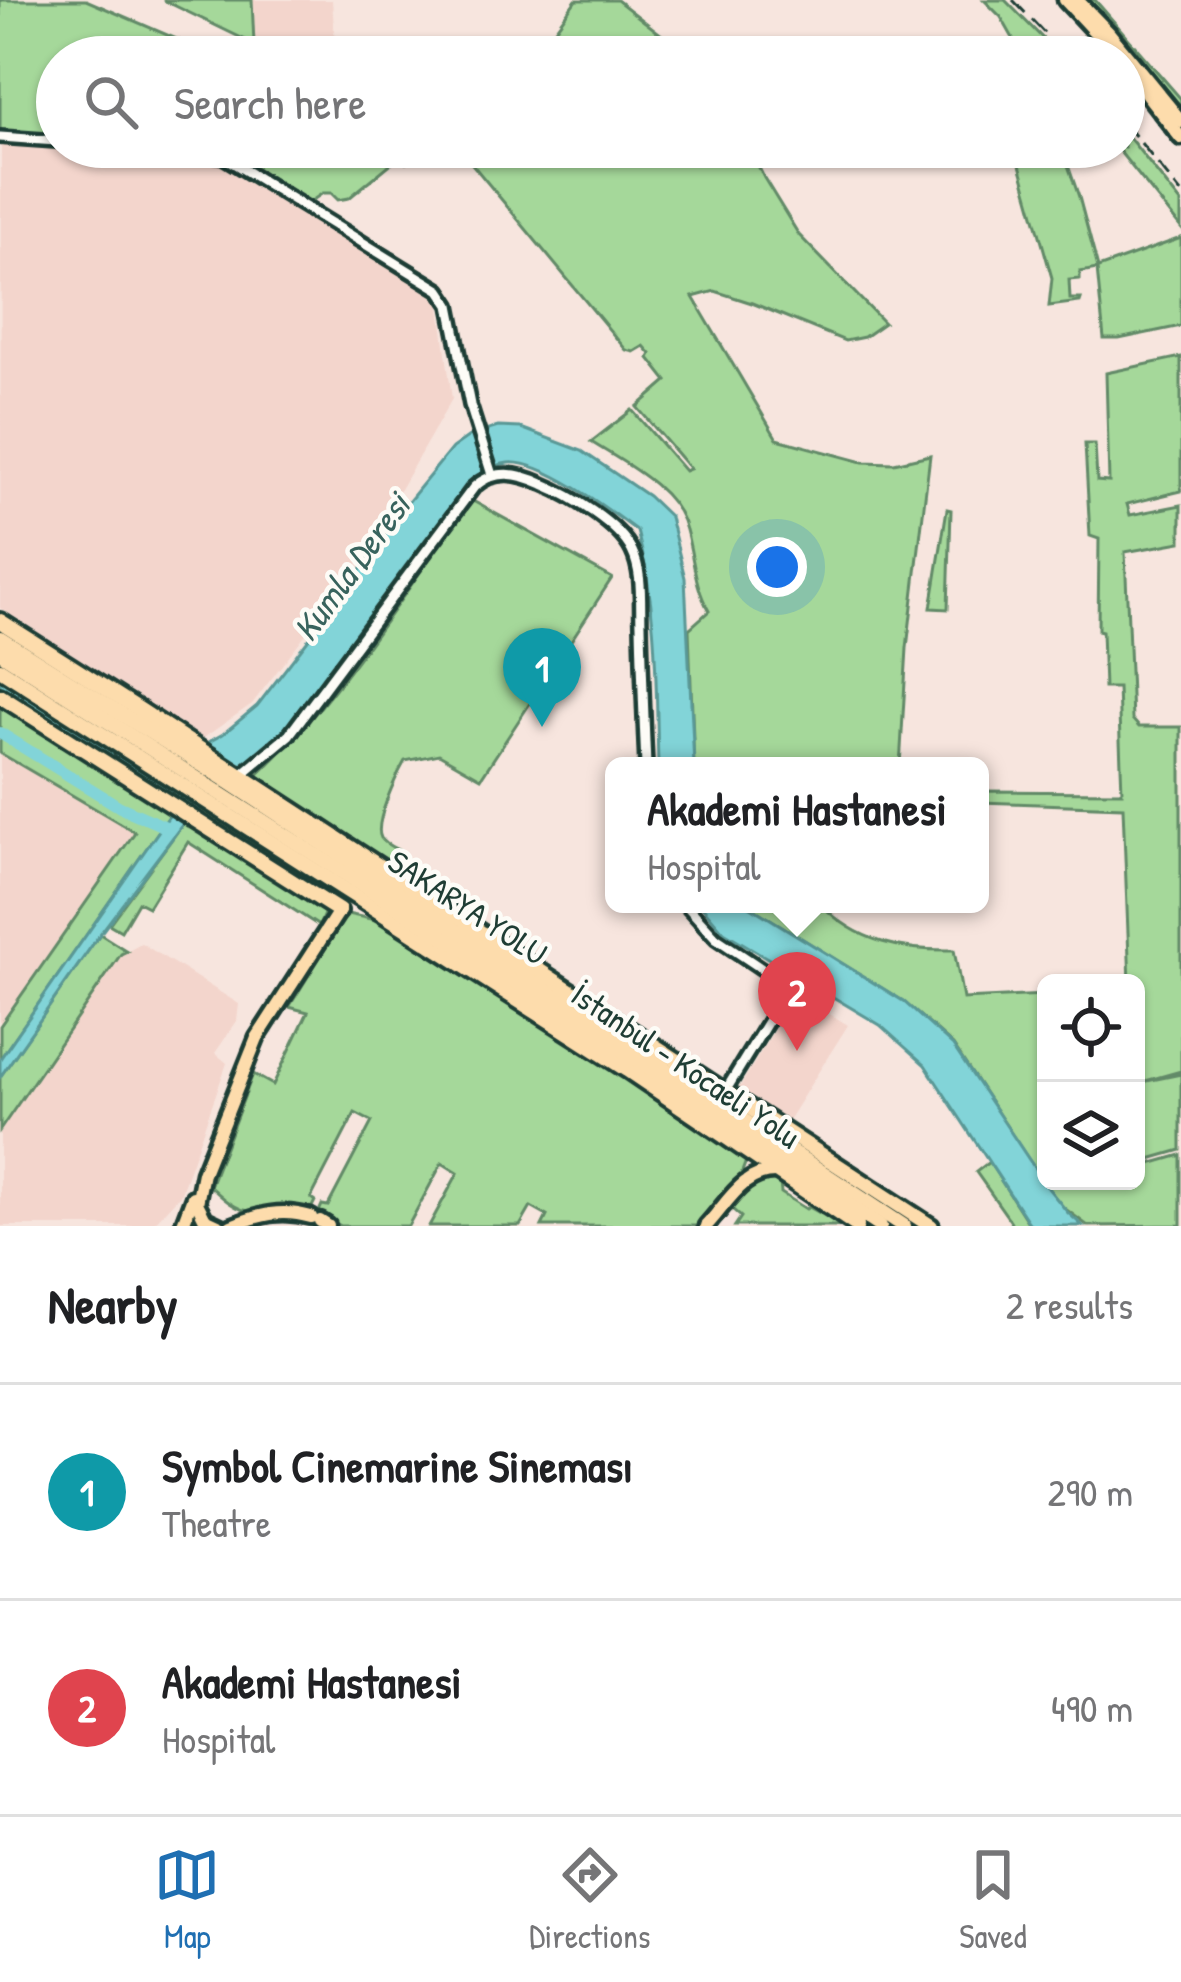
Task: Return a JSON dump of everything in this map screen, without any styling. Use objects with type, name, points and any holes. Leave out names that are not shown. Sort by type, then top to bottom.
[{"type":"highway","points":[[0,621],[95,682],[186,762]]},
{"type":"highway","name":"SAKARYA YOLU","points":[[2,644],[904,1226]]},
{"type":"highway","points":[[2,644],[165,758]]},
{"type":"highway","points":[[0,669],[78,718],[165,758],[186,762]]},
{"type":"highway","points":[[0,697],[339,911]]},
{"type":"highway","points":[[78,718],[186,762],[227,785],[931,1226]]},
{"type":"highway","points":[[227,785],[320,877],[344,892],[339,911]]},
{"type":"highway","name":"İstanbul - Kocaeli Yolu","points":[[227,785],[876,1226]]},
{"type":"highway","points":[[309,865],[857,1226]]},
{"type":"highway","points":[[339,911],[350,902],[370,904]]},
{"type":"main road","points":[[1065,0],[1098,36]]},
{"type":"main road","points":[[1077,0],[1111,36]]},
{"type":"main road","points":[[1145,77],[1181,121]]},
{"type":"main road","points":[[1145,91],[1181,138]]},
{"type":"main road","points":[[182,1226],[257,1038],[339,911]]},
{"type":"main road","points":[[745,1180],[746,1151]]},
{"type":"main road","points":[[706,1226],[745,1180],[777,1172]]},
{"type":"main road","points":[[198,1226],[203,1173]]},
{"type":"main road","points":[[197,1188],[192,1212],[198,1226]]},
{"type":"main road","points":[[197,1203],[205,1219],[226,1226],[282,1211],[320,1222]]},
{"type":"street","points":[[0,137],[36,140]]},
{"type":"street","points":[[242,168],[440,290],[450,305],[491,474]]},
{"type":"street","points":[[227,785],[289,735],[460,503],[491,474],[517,474],[559,491],[611,526],[632,550],[640,590],[646,757]]},
{"type":"street","points":[[693,913],[716,938],[789,987],[724,1093]]},
{"type":"shaded area","points":[[252,0],[332,0],[335,36],[253,36]]},
{"type":"shaded area","points":[[1,142],[36,145],[36,168],[226,168],[439,299],[452,399],[350,576],[252,704],[202,739],[0,608]]},
{"type":"shaded area","points":[[0,753],[135,832],[0,1026]]},
{"type":"shaded area","points":[[141,943],[239,1004],[237,1021],[215,1053],[227,1063],[180,1195],[151,1226],[0,1226],[0,1130],[121,954]]},
{"type":"shaded area","points":[[796,994],[848,1025],[787,1122],[738,1090]]},
{"type":"green space","points":[[0,0],[86,0],[170,36],[36,36],[36,135],[0,133]]},
{"type":"green space","points":[[163,0],[252,0],[254,36],[237,36]]},
{"type":"green space","points":[[576,0],[617,0],[663,36],[550,36]]},
{"type":"green space","points":[[984,0],[1005,0],[1040,36],[1012,36]]},
{"type":"green space","points":[[1087,0],[1095,0],[1126,36],[1118,36]]},
{"type":"green space","points":[[1145,58],[1181,99],[1181,109],[1145,67]]},
{"type":"green space","points":[[1145,158],[1181,203],[1181,228],[1133,168],[1145,168]]},
{"type":"green space","points":[[257,168],[385,168],[349,198],[338,200],[323,193],[310,202]]},
{"type":"green space","points":[[475,168],[759,168],[799,235],[884,323],[864,337],[845,341],[715,291],[693,297],[777,439],[863,462],[894,463],[930,455],[907,648],[901,757],[694,757],[689,629],[709,611],[686,530],[672,501],[660,489],[591,442],[632,410],[685,471],[690,469],[637,407],[667,381],[644,346],[634,352],[626,350]]},
{"type":"green space","points":[[1021,168],[1069,168],[1098,268],[1181,238],[1181,326],[1104,339],[1097,269],[1069,280],[1070,299],[1080,302],[1049,306],[1052,278]]},
{"type":"green space","points":[[1181,357],[1181,491],[1127,504],[1130,515],[1181,505],[1181,542],[1125,552],[1132,719],[1139,727],[1181,727],[1181,1071],[1145,1081],[1145,974],[1130,974],[1123,807],[989,802],[989,791],[1122,792],[1118,688],[1104,688],[1102,631],[1098,630],[1099,539],[1090,536],[1085,444],[1095,444],[1097,481],[1109,482],[1106,373]]},
{"type":"green space","points":[[471,500],[612,578],[481,778],[439,754],[405,761],[380,822],[381,838],[398,850],[387,867],[252,780],[341,682]]},
{"type":"green space","points":[[947,509],[951,510],[948,609],[931,608]]},
{"type":"green space","points":[[0,703],[171,813],[0,1059],[0,1026],[135,832],[0,753]]},
{"type":"green space","points":[[205,805],[340,893],[338,900],[192,815]]},
{"type":"green space","points":[[185,821],[326,909],[319,926],[188,842],[148,907],[138,902],[121,931],[109,924]]},
{"type":"green space","points":[[761,913],[831,913],[882,942],[954,950],[963,999],[1037,995],[1037,1172],[953,1045],[903,1001]]},
{"type":"green space","points":[[347,914],[390,923],[623,1074],[741,1155],[746,1161],[740,1177],[696,1226],[542,1226],[547,1216],[531,1207],[520,1226],[429,1226],[458,1173],[442,1163],[408,1226],[341,1226],[318,1214],[322,1205],[328,1206],[372,1122],[355,1113],[311,1198],[315,1201],[310,1211],[285,1207],[251,1211],[229,1202],[210,1186],[253,1074],[273,1085],[308,1012],[289,1007]]},
{"type":"green space","points":[[100,934],[127,951],[0,1130],[0,1077]]},
{"type":"green space","points":[[1181,1074],[1181,1150],[1145,1160],[1145,1081]]},
{"type":"green space","points":[[1181,1155],[1181,1225],[1088,1226],[1049,1190],[1145,1190],[1145,1165]]},
{"type":"green space","points":[[989,1162],[1031,1226],[1009,1226],[1011,1222],[976,1172]]},
{"type":"green space","points":[[771,1177],[780,1183],[781,1193],[843,1226],[735,1226],[741,1217],[731,1208],[754,1181]]},
{"type":"water","points":[[498,427],[521,428],[582,451],[648,496],[670,517],[685,578],[694,757],[658,757],[652,618],[637,531],[539,469],[508,463],[490,469],[466,488],[370,623],[277,741],[234,772],[185,821],[0,1077],[0,1059],[178,803],[0,691],[0,677],[172,787],[198,748],[257,706],[409,501],[452,448],[469,436]]},
{"type":"water","points":[[708,913],[761,913],[903,1001],[953,1046],[1037,1172],[1037,1190],[1050,1190],[1083,1226],[1031,1226],[925,1065],[880,1025],[724,932]]},
{"type":"waterway","points":[[0,733],[120,807],[168,828]]},
{"type":"railway","points":[[1013,0],[1047,36]]},
{"type":"railway","points":[[1145,148],[1181,193]]},
{"type":"place","name":"Symbol Cinemarine Sineması","points":[[542,727]]},
{"type":"place","name":"Akademi Hastanesi","points":[[797,1051]]},
{"type":"water label","name":"Kumla Deresi","points":[[351,567]]}]
